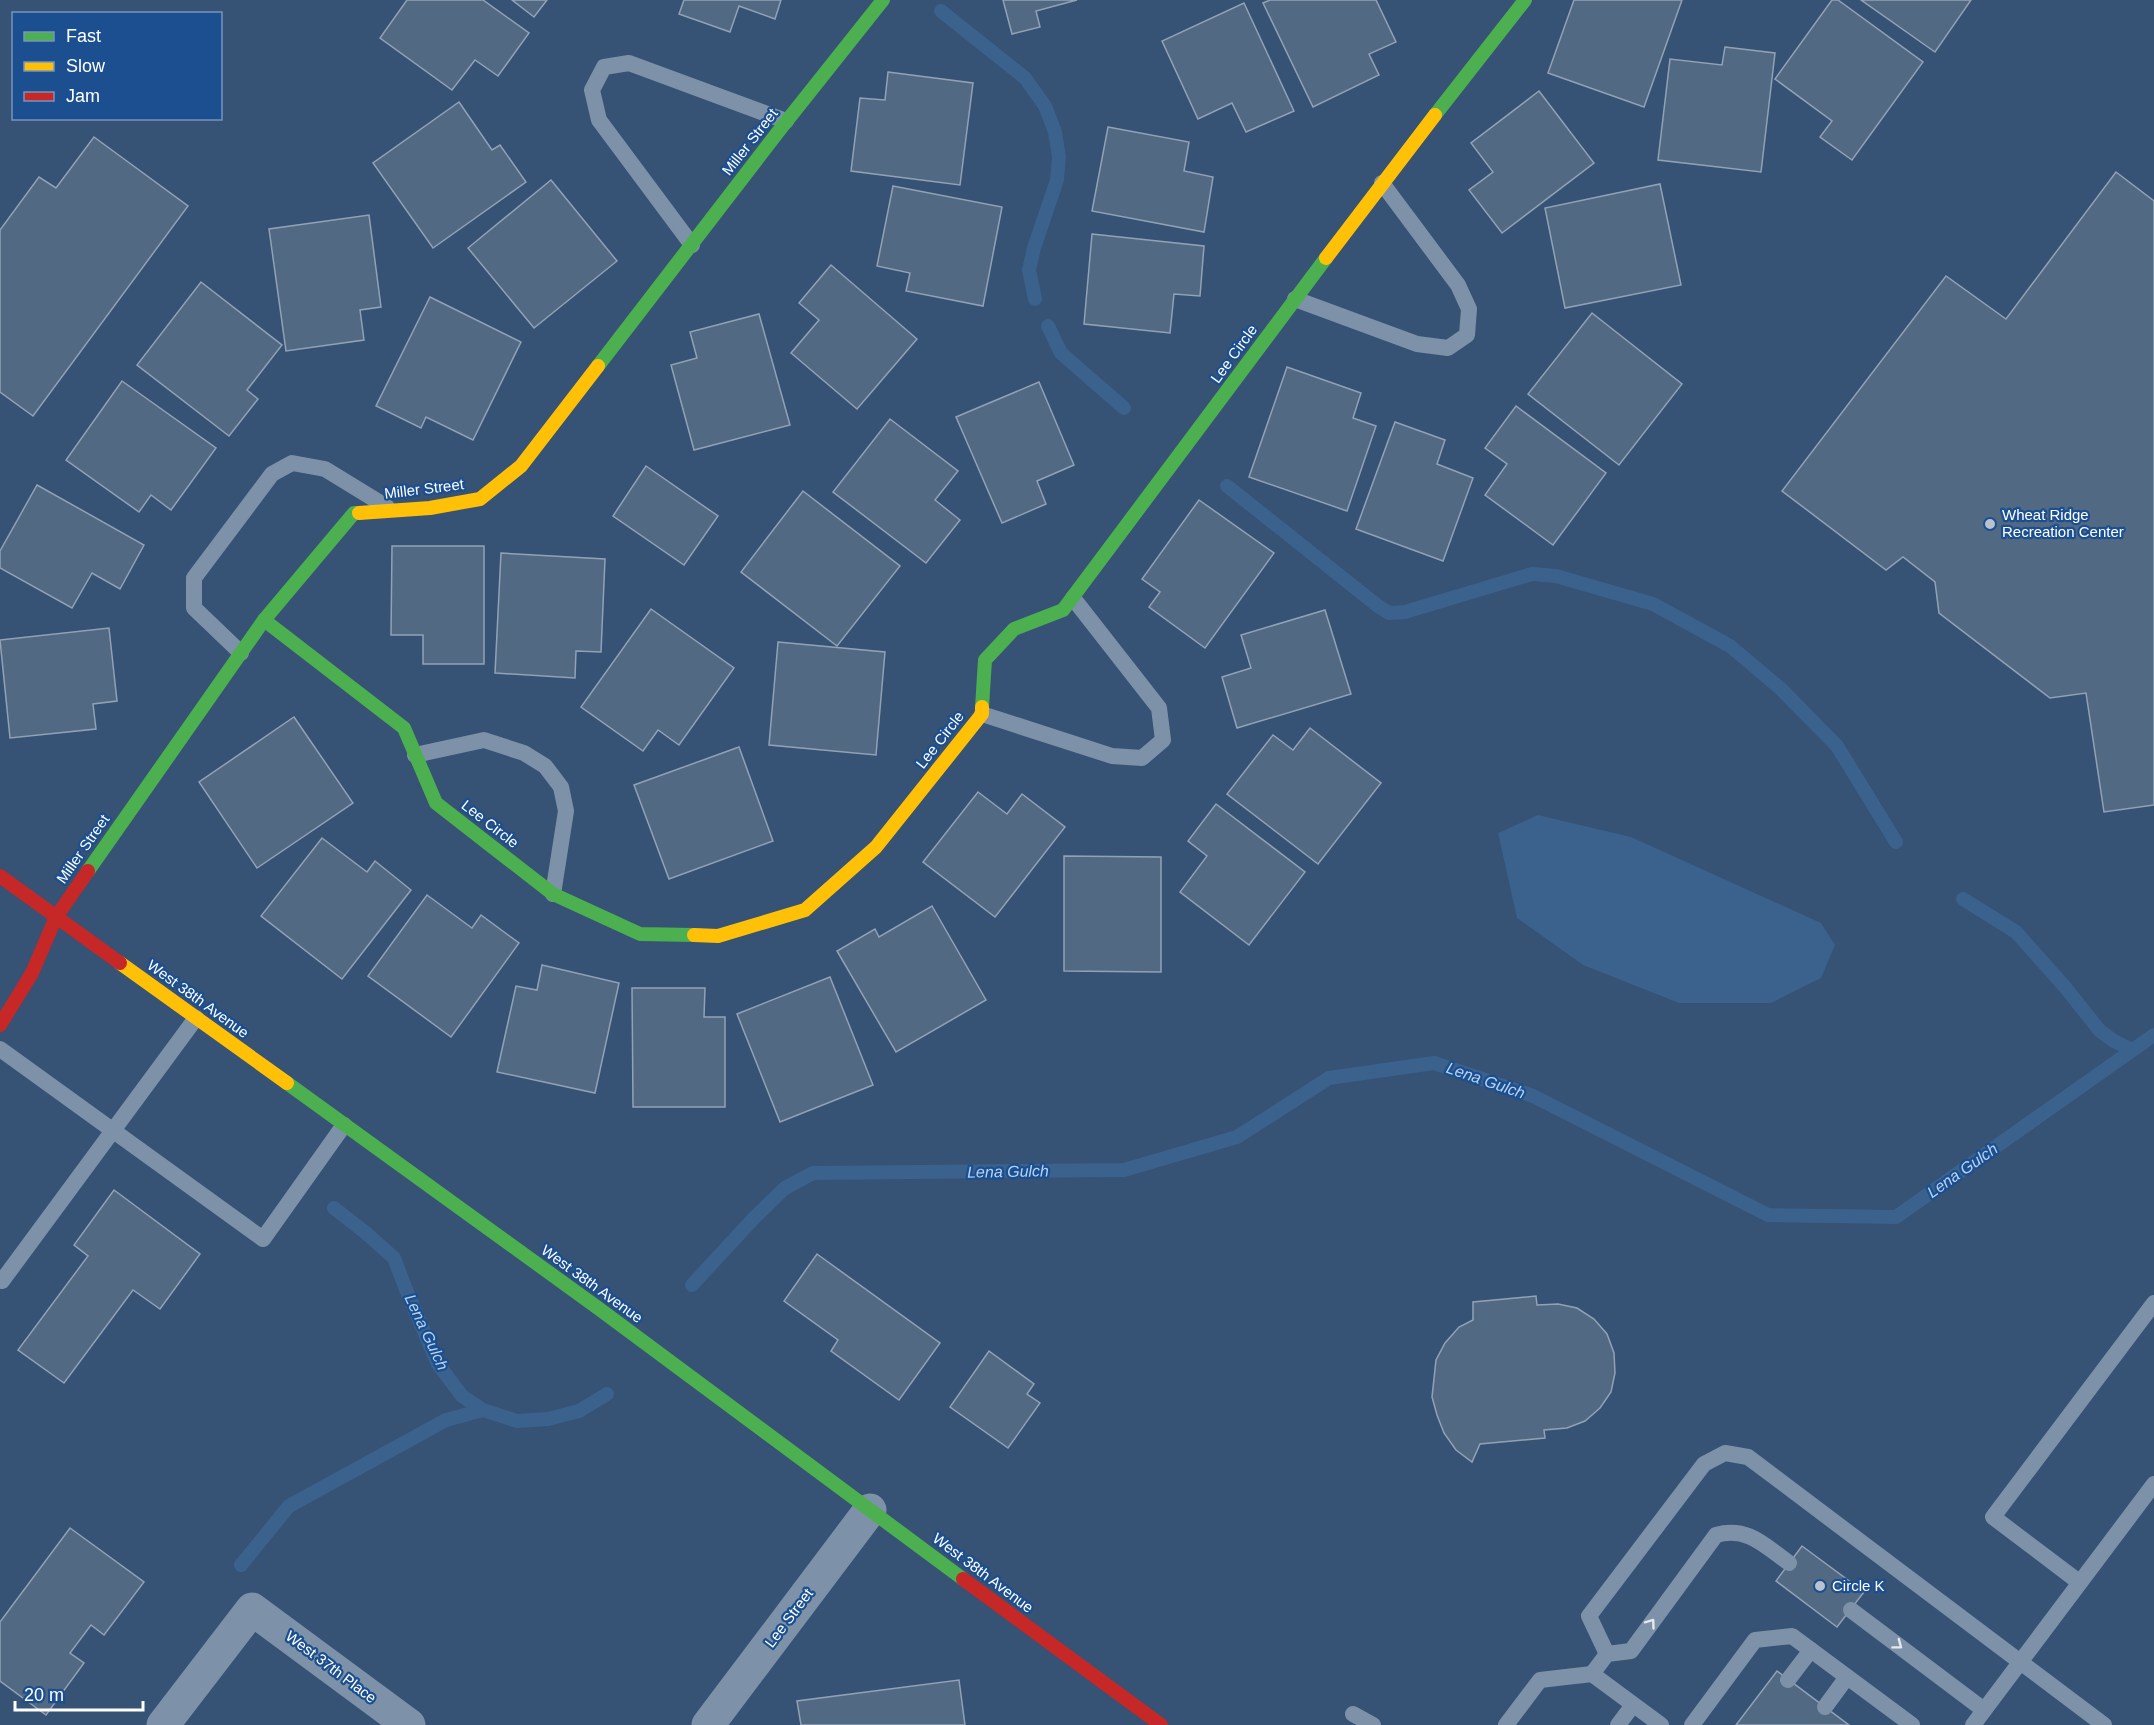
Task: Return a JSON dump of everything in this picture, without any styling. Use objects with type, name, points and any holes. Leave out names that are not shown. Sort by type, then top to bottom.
[{"type":"street","name":"Miller Street","points":[[0,1025],[20,999],[40,962],[57,917],[264,620],[354,513],[430,508],[480,499],[521,466],[786,121],[883,0]]},
{"type":"street","name":"Lee Circle","points":[[264,620],[404,728],[436,803],[553,894],[640,934],[718,936],[805,910],[876,847],[982,714],[985,660],[1014,629],[1063,610],[1073,598],[1382,183],[1525,0]]},
{"type":"street","name":"West 38th Avenue","points":[[0,876],[598,1308],[1161,1725]]},
{"type":"street","name":"Lee Street","points":[[708,1725],[870,1510]]},
{"type":"street","name":"West 37th Place","points":[[163,1725],[252,1609],[409,1725]]},
{"type":"lane","points":[[692,245],[599,120],[592,90],[604,68],[629,63],[786,121]]},
{"type":"lane","points":[[1295,299],[1417,344],[1448,348],[1467,335],[1470,309],[1458,285],[1382,183]]},
{"type":"lane","points":[[241,653],[194,608],[194,578],[272,474],[292,463],[325,469],[393,510]]},
{"type":"lane","points":[[982,714],[1112,756],[1142,758],[1162,740],[1159,708],[1073,598]]},
{"type":"lane","points":[[415,754],[484,740],[524,753],[545,766],[561,787],[566,811],[553,894]]},
{"type":"lane","points":[[0,1280],[2,1281],[9,1272],[196,1018]]},
{"type":"lane","points":[[0,1049],[263,1239],[344,1125]]},
{"type":"lane","points":[[2079,1582],[1993,1517],[2154,1304]]},
{"type":"lane","points":[[1607,1654],[1589,1616],[1704,1464],[1725,1453],[1748,1457],[2104,1725]]},
{"type":"lane","points":[[1973,1725],[2154,1484]]},
{"type":"lane","points":[[1592,1674],[1607,1654],[1631,1651],[1716,1535],[1728,1532],[1751,1535],[1789,1563]]},
{"type":"lane","points":[[1851,1610],[1984,1710]]},
{"type":"lane","points":[[1692,1725],[1755,1640],[1792,1636],[1847,1677],[1901,1722]]},
{"type":"lane","points":[[1788,1680],[1811,1650]]},
{"type":"lane","points":[[1506,1725],[1540,1680],[1592,1674],[1661,1725]]},
{"type":"lane","points":[[1825,1707],[1847,1677]]},
{"type":"lane","points":[[1618,1725],[1633,1705]]},
{"type":"lane","points":[[1353,1714],[1373,1725]]},
{"type":"water","points":[[1538,815],[1631,837],[1821,923],[1835,945],[1821,978],[1771,1003],[1679,1003],[1583,965],[1517,918],[1498,833]]},
{"type":"building","points":[[407,0],[483,0],[529,33],[498,76],[475,60],[452,90],[380,38]]},
{"type":"building","points":[[512,0],[547,0],[534,17]]},
{"type":"building","points":[[684,0],[781,0],[775,19],[739,6],[730,32],[679,14]]},
{"type":"building","points":[[1003,0],[1077,0],[1036,11],[1040,27],[1012,34]]},
{"type":"building","points":[[1270,0],[1376,0],[1396,42],[1369,54],[1379,75],[1313,107],[1263,3]]},
{"type":"building","points":[[1574,0],[1682,0],[1644,107],[1548,73]]},
{"type":"building","points":[[1832,0],[1838,0],[1923,62],[1852,160],[1820,137],[1832,121],[1775,79]]},
{"type":"building","points":[[1861,0],[1971,0],[1935,52]]},
{"type":"building","points":[[1244,3],[1294,111],[1246,132],[1232,103],[1198,119],[1162,41]]},
{"type":"building","points":[[1725,47],[1775,53],[1761,172],[1658,160],[1670,59],[1722,65]]},
{"type":"building","points":[[888,72],[973,83],[960,185],[851,171],[860,98],[885,100]]},
{"type":"building","points":[[1539,91],[1594,163],[1502,233],[1469,190],[1493,172],[1471,143]]},
{"type":"building","points":[[459,102],[492,150],[500,145],[526,182],[433,248],[373,163]]},
{"type":"building","points":[[1108,127],[1189,142],[1184,171],[1213,177],[1204,232],[1092,211]]},
{"type":"building","points":[[94,137],[188,206],[33,416],[0,392],[0,230],[39,177],[56,188]]},
{"type":"building","name":"Wheat Ridge Recreation Center","points":[[2116,172],[2154,201],[2154,805],[2104,812],[2086,693],[2050,698],[1939,613],[1935,582],[1903,557],[1886,570],[1782,491],[1946,276],[2006,319]]},
{"type":"building","points":[[551,180],[617,261],[534,328],[468,248]]},
{"type":"building","points":[[1660,184],[1681,285],[1565,308],[1545,208]]},
{"type":"building","points":[[893,186],[1002,207],[983,306],[906,291],[910,273],[877,266]]},
{"type":"building","points":[[369,215],[381,307],[360,310],[364,340],[286,351],[269,229]]},
{"type":"building","points":[[1092,234],[1204,246],[1200,296],[1174,294],[1170,333],[1084,324]]},
{"type":"building","points":[[831,265],[917,339],[857,409],[791,353],[819,320],[799,303]]},
{"type":"building","points":[[201,282],[282,345],[247,390],[258,399],[229,436],[137,365]]},
{"type":"building","points":[[430,297],[521,342],[473,440],[426,417],[421,428],[376,406]]},
{"type":"building","points":[[1592,313],[1682,384],[1619,465],[1528,394]]},
{"type":"building","points":[[759,314],[790,425],[694,450],[671,365],[697,358],[690,332]]},
{"type":"building","points":[[1287,367],[1361,393],[1353,418],[1376,426],[1347,511],[1249,477]]},
{"type":"building","points":[[122,381],[216,448],[171,510],[151,495],[139,512],[66,460]]},
{"type":"building","points":[[1039,382],[1074,465],[1037,481],[1046,504],[1002,523],[956,417]]},
{"type":"building","points":[[1516,406],[1606,473],[1553,545],[1485,495],[1507,464],[1485,448]]},
{"type":"building","points":[[890,419],[958,471],[935,500],[960,520],[926,563],[833,492]]},
{"type":"building","points":[[1395,422],[1445,440],[1437,464],[1473,478],[1443,561],[1356,529]]},
{"type":"building","points":[[646,466],[718,516],[684,565],[613,516]]},
{"type":"building","points":[[37,485],[144,545],[120,589],[92,573],[72,608],[0,568],[0,551]]},
{"type":"building","points":[[803,491],[900,566],[837,646],[741,572]]},
{"type":"building","points":[[1199,500],[1274,553],[1205,648],[1149,607],[1160,592],[1142,579]]},
{"type":"building","points":[[392,546],[484,546],[484,664],[423,664],[423,635],[391,635]]},
{"type":"building","points":[[501,553],[605,559],[601,652],[576,651],[575,678],[495,673]]},
{"type":"building","points":[[651,609],[734,668],[679,745],[658,730],[643,751],[581,707]]},
{"type":"building","points":[[1325,610],[1351,694],[1237,728],[1222,677],[1251,668],[1241,635]]},
{"type":"building","points":[[109,628],[117,701],[93,704],[96,729],[10,738],[0,640]]},
{"type":"building","points":[[778,642],[885,652],[876,755],[769,745]]},
{"type":"building","points":[[294,717],[353,803],[257,868],[199,782]]},
{"type":"building","points":[[1310,728],[1381,783],[1318,864],[1227,794],[1273,735],[1293,750]]},
{"type":"building","points":[[739,747],[773,841],[669,879],[634,785]]},
{"type":"building","points":[[978,792],[1007,814],[1022,794],[1065,827],[995,917],[923,862]]},
{"type":"building","points":[[1216,804],[1305,872],[1249,945],[1180,892],[1207,856],[1188,841]]},
{"type":"building","points":[[322,838],[367,872],[375,861],[411,890],[342,979],[261,916]]},
{"type":"building","points":[[1064,856],[1161,857],[1161,972],[1064,971]]},
{"type":"building","points":[[427,895],[472,928],[481,915],[519,943],[451,1037],[368,976]]},
{"type":"building","points":[[932,906],[986,1000],[896,1052],[837,951],[875,929],[879,937]]},
{"type":"building","points":[[542,965],[619,983],[595,1093],[497,1072],[516,986],[537,990]]},
{"type":"building","points":[[830,977],[873,1085],[780,1122],[737,1014]]},
{"type":"building","points":[[632,988],[705,988],[704,1017],[725,1017],[725,1107],[633,1107]]},
{"type":"building","points":[[114,1190],[200,1254],[160,1309],[133,1290],[64,1383],[18,1350],[88,1256],[74,1245]]},
{"type":"building","points":[[817,1254],[940,1343],[899,1400],[831,1351],[838,1340],[784,1301]]},
{"type":"building","points":[[1536,1296],[1537,1305],[1558,1304],[1577,1308],[1594,1319],[1607,1334],[1614,1353],[1615,1373],[1611,1392],[1600,1408],[1585,1421],[1567,1428],[1544,1430],[1545,1438],[1480,1444],[1472,1462],[1456,1450],[1444,1433],[1437,1415],[1432,1397],[1436,1360],[1445,1343],[1459,1327],[1473,1320],[1473,1302]]},
{"type":"building","points":[[989,1351],[1034,1384],[1027,1394],[1040,1403],[1008,1448],[950,1407]]},
{"type":"building","points":[[70,1528],[144,1582],[104,1635],[91,1625],[70,1653],[84,1663],[46,1715],[0,1681],[0,1622]]},
{"type":"building","name":"Circle K","points":[[1802,1546],[1864,1592],[1837,1627],[1776,1581]]},
{"type":"building","points":[[1777,1671],[1849,1725],[1736,1725]]},
{"type":"building","points":[[959,1680],[965,1725],[801,1725],[797,1701]]},
{"type":"waterway","points":[[941,11],[1025,78],[1045,106],[1055,132],[1059,157],[1057,180],[1029,270],[1035,299]]},
{"type":"waterway","points":[[1048,326],[1061,353],[1124,408]]},
{"type":"waterway","points":[[1227,486],[1389,613],[1405,612],[1532,574],[1556,576],[1653,604],[1730,646],[1781,689],[1837,746],[1896,842]]},
{"type":"waterway","points":[[1963,899],[2016,932],[2100,1031],[2132,1050]]},
{"type":"waterway","name":"Lena Gulch","points":[[692,1285],[785,1188],[813,1173],[1124,1170],[1237,1137],[1329,1078],[1434,1063],[1533,1096],[1768,1215],[1896,1217],[2154,1035]]},
{"type":"waterway","name":"Lena Gulch","points":[[334,1208],[394,1258],[438,1364],[462,1396],[483,1410],[517,1421],[548,1419],[579,1411],[607,1394]]},
{"type":"waterway","points":[[241,1565],[289,1506],[446,1420],[483,1410]]},
{"type":"traffic: fast","points":[[598,366],[883,0]]},
{"type":"traffic: fast","points":[[1435,115],[1525,0]]},
{"type":"traffic: fast","points":[[982,707],[985,660],[1014,629],[1063,610],[1326,258]]},
{"type":"traffic: fast","points":[[88,871],[264,620],[354,513],[359,513]]},
{"type":"traffic: fast","points":[[264,620],[404,728],[436,803],[553,894],[640,934],[694,935]]},
{"type":"traffic: fast","points":[[287,1083],[598,1308],[963,1579]]},
{"type":"traffic: slow","points":[[1326,258],[1435,115]]},
{"type":"traffic: slow","points":[[359,513],[430,508],[480,499],[521,466],[598,366]]},
{"type":"traffic: slow","points":[[694,935],[718,936],[805,910],[876,847],[982,714],[982,707]]},
{"type":"traffic: slow","points":[[120,963],[287,1083]]},
{"type":"traffic: jam","points":[[0,1025],[32,973],[56,917],[88,871]]},
{"type":"traffic: jam","points":[[0,876],[120,963]]},
{"type":"traffic: jam","points":[[963,1579],[1161,1725]]},
{"type":"place","name":"Wheat Ridge Recreation Center","points":[[1990,524]]},
{"type":"place","name":"Circle K","points":[[1820,1586]]}]
